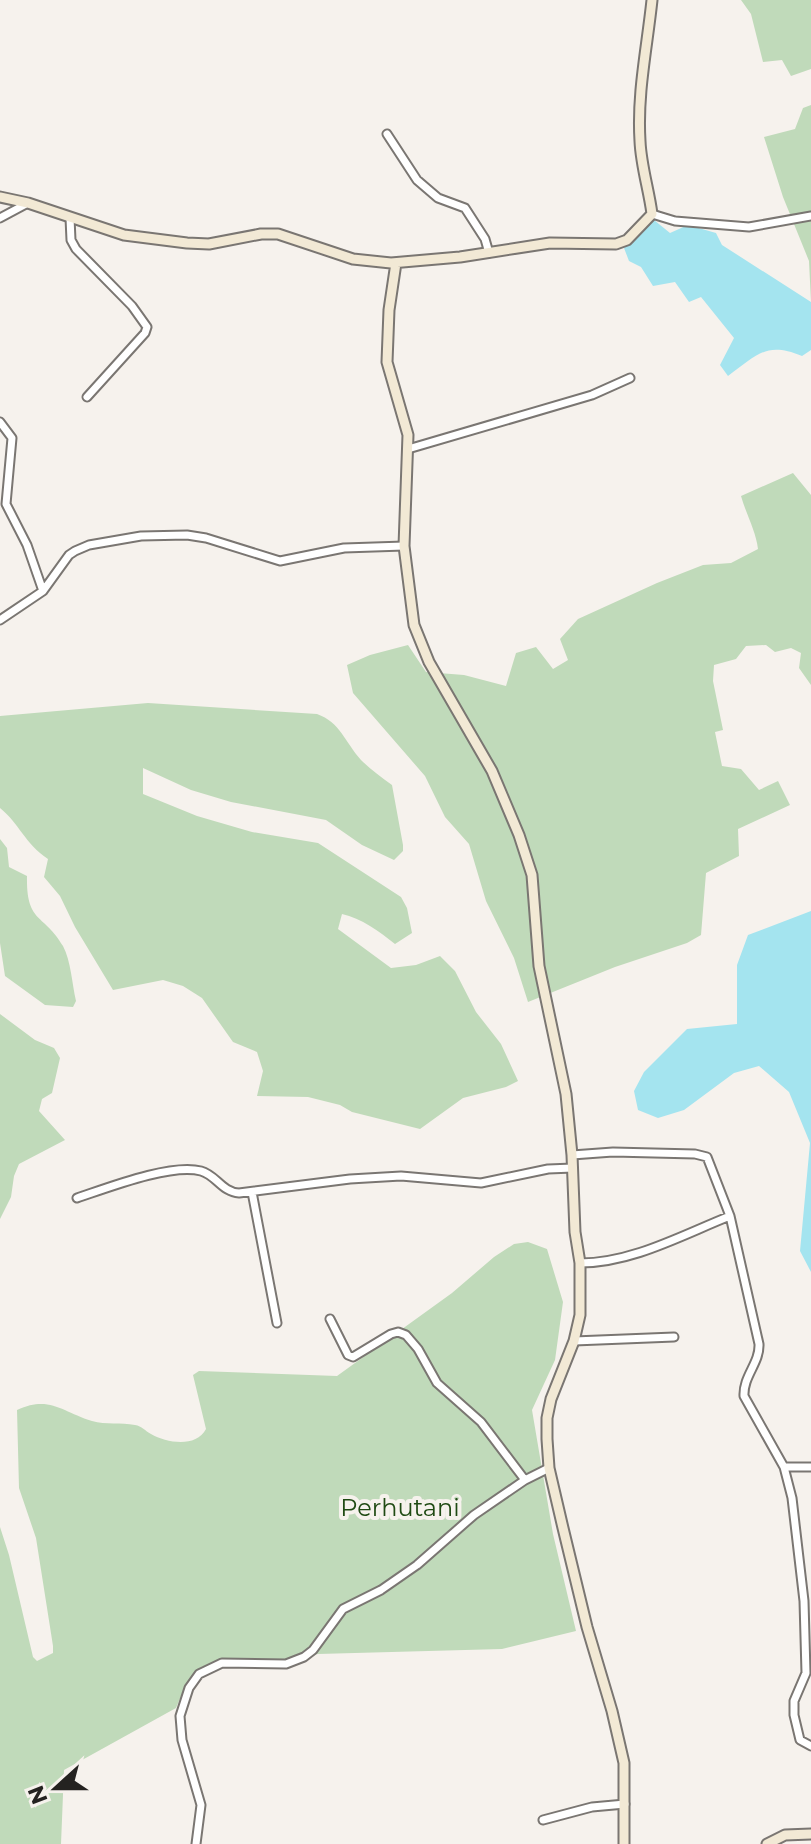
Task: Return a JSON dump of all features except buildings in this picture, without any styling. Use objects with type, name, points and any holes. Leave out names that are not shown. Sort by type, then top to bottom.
[{"type":"main road","points":[[0,197],[28,203],[124,235],[187,243],[278,234],[364,262],[396,263],[550,243],[616,244],[627,240],[652,214],[640,141],[640,94],[652,0]]},
{"type":"main road","points":[[396,263],[388,322],[387,362],[407,425],[404,546],[414,625],[421,647],[492,771],[532,875],[539,966],[566,1094],[573,1168],[573,1214],[580,1263],[580,1315],[547,1418],[549,1468],[587,1627],[621,1747],[625,1773],[624,1844]]},
{"type":"main road","points":[[767,1844],[785,1835],[811,1834]]},
{"type":"street","points":[[387,134],[417,180],[438,198],[465,208],[485,239],[489,253]]},
{"type":"street","points":[[0,218],[28,203]]},
{"type":"street","points":[[652,214],[675,221],[749,227],[811,216]]},
{"type":"street","points":[[70,218],[71,240],[76,249],[132,306],[147,327],[87,397]]},
{"type":"street","points":[[408,449],[592,395],[630,378]]},
{"type":"street","points":[[0,422],[12,438],[6,504],[27,545],[43,591]]},
{"type":"street","points":[[0,620],[43,591],[69,555],[89,545],[141,536],[187,535],[280,561],[344,548],[404,546]]},
{"type":"street","points":[[572,1155],[613,1152],[705,1156],[730,1216],[759,1344],[759,1357],[745,1382],[744,1396],[784,1467],[792,1498],[804,1601],[806,1673],[794,1701],[794,1715],[800,1740],[811,1746]]},
{"type":"street","points":[[77,1198],[147,1175],[190,1170],[205,1172],[228,1192],[252,1192],[350,1179],[401,1176],[481,1183],[548,1169],[573,1168]]},
{"type":"street","points":[[252,1192],[277,1323]]},
{"type":"street","points":[[580,1263],[608,1260],[647,1249],[730,1216]]},
{"type":"street","points":[[330,1319],[348,1355],[353,1357],[391,1334],[398,1332],[406,1335],[443,1391],[481,1422],[525,1480]]},
{"type":"street","points":[[574,1341],[674,1337]]},
{"type":"street","points":[[784,1467],[811,1467]]},
{"type":"street","points":[[196,1844],[201,1805],[180,1725],[182,1702],[194,1680],[205,1670],[222,1663],[286,1664],[304,1657],[313,1650],[343,1609],[381,1590],[417,1565],[474,1515],[525,1480],[549,1468]]},
{"type":"street","points":[[543,1820],[592,1807],[625,1804]]},
{"type":"green space","points":[[741,0],[811,0],[811,69],[791,76],[782,60],[763,62],[751,14]]},
{"type":"green space","points":[[811,105],[811,302],[809,261],[783,197],[764,137],[795,129],[803,108]]},
{"type":"green space","points":[[793,473],[811,495],[811,685],[799,668],[801,653],[791,648],[775,652],[766,645],[746,646],[736,659],[714,665],[713,681],[723,730],[715,732],[722,766],[741,769],[759,790],[778,781],[790,805],[738,829],[739,856],[706,873],[701,935],[687,943],[615,967],[528,1002],[514,958],[486,901],[469,844],[445,817],[425,776],[353,693],[347,665],[408,645],[426,672],[464,675],[506,686],[516,653],[536,647],[553,669],[568,660],[560,639],[578,619],[703,565],[731,563],[758,549],[741,496]]},
{"type":"green space","points":[[148,703],[317,714],[337,727],[361,760],[392,785],[403,845],[403,851],[394,860],[362,845],[326,820],[231,802],[191,790],[143,768],[143,794],[197,816],[252,832],[318,843],[401,897],[407,908],[412,933],[395,944],[363,922],[342,914],[338,929],[391,968],[416,965],[440,956],[455,971],[476,1012],[501,1044],[518,1081],[463,1098],[420,1129],[308,1097],[257,1096],[263,1071],[257,1052],[233,1042],[202,998],[183,986],[163,980],[113,990],[60,896],[44,877],[48,859],[33,847],[0,808],[0,716]]},
{"type":"green space","points":[[0,839],[7,848],[9,867],[27,876],[27,891],[33,911],[56,935],[66,952],[76,1001],[73,1007],[45,1005],[5,976],[0,943]]},
{"type":"green space","points":[[0,1014],[35,1040],[54,1048],[60,1058],[52,1093],[42,1099],[39,1111],[65,1140],[19,1164],[11,1197],[0,1219]]},
{"type":"green space","name":"Perhutani","points":[[528,1242],[547,1249],[563,1302],[555,1360],[532,1410],[553,1534],[576,1631],[502,1649],[318,1654],[281,1660],[228,1661],[201,1667],[186,1684],[176,1708],[64,1770],[61,1844],[0,1844],[0,1527],[33,1657],[37,1661],[53,1653],[36,1538],[19,1488],[17,1410],[38,1404],[56,1406],[92,1421],[137,1426],[165,1440],[181,1442],[195,1439],[206,1429],[193,1375],[199,1371],[337,1376],[452,1293],[494,1257],[514,1244]]},
{"type":"water","points":[[654,220],[670,233],[688,225],[716,233],[722,245],[811,302],[811,350],[802,356],[779,350],[762,352],[728,376],[720,365],[734,338],[701,297],[689,302],[675,282],[653,286],[641,267],[629,261],[624,248]]},
{"type":"water","points":[[811,911],[811,1272],[800,1251],[810,1143],[789,1092],[759,1066],[734,1073],[684,1110],[658,1118],[638,1110],[634,1091],[644,1072],[687,1029],[737,1024],[737,965],[748,935]]}]
